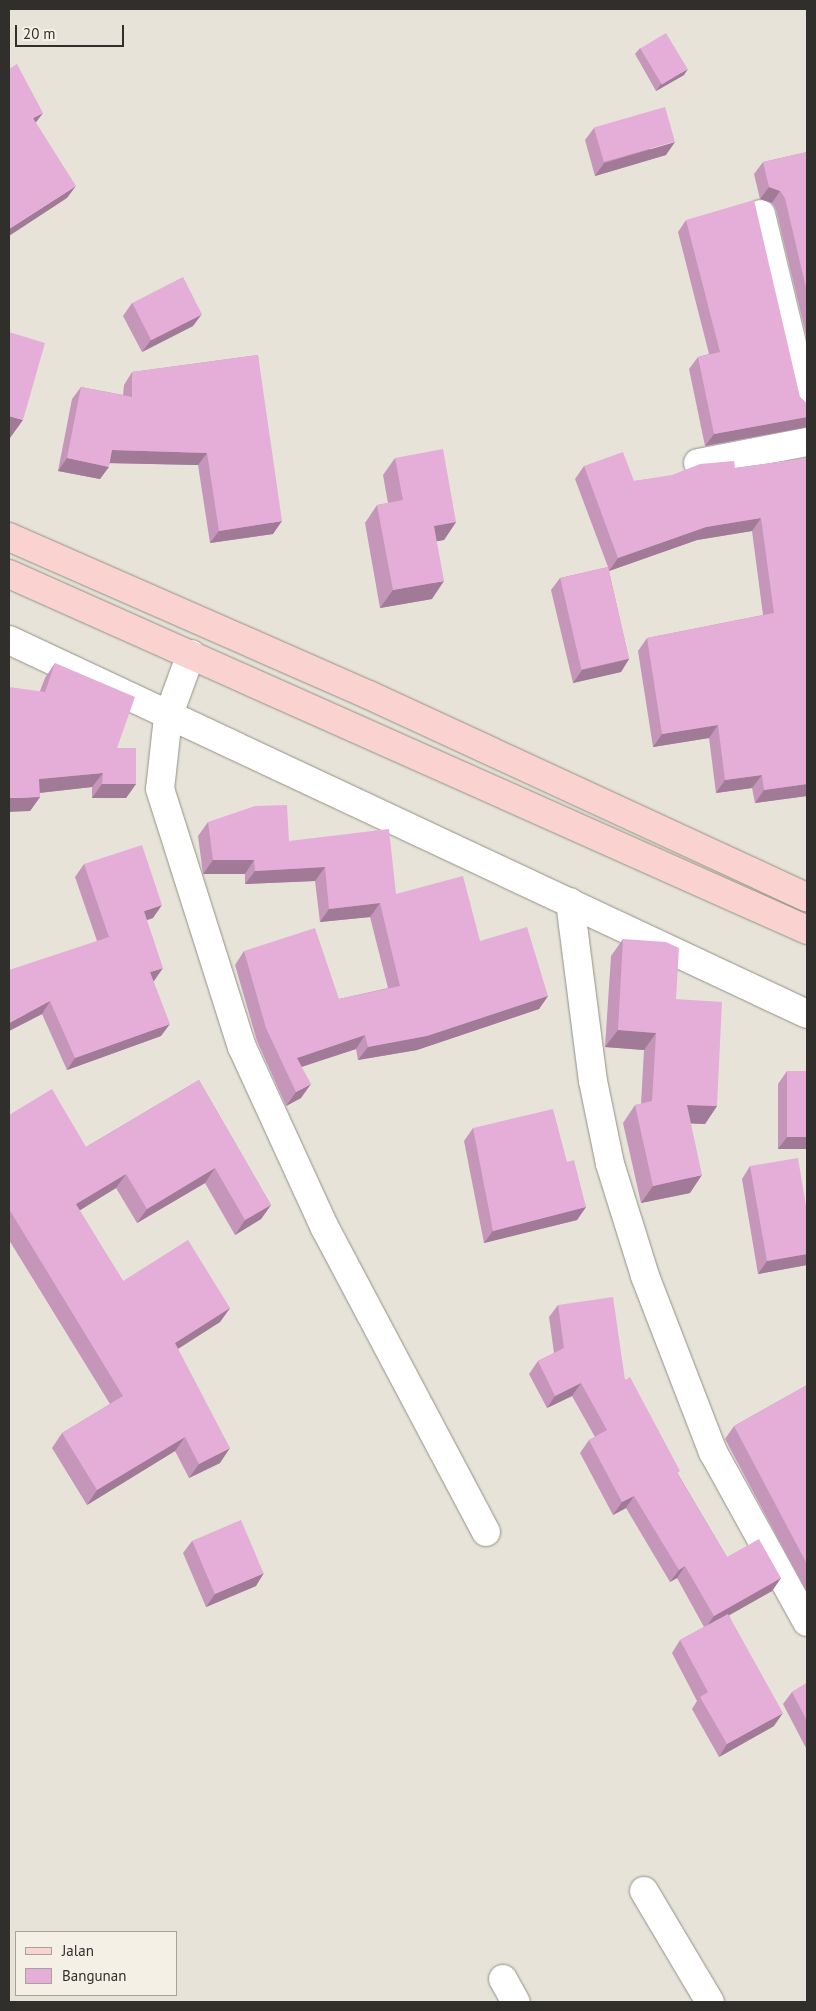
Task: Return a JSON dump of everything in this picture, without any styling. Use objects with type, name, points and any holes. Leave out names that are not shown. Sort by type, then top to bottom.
[{"type":"main road","points":[[9,537],[369,695],[807,897]]},
{"type":"main road","points":[[9,574],[188,662],[807,930]]},
{"type":"street","points":[[761,214],[807,404]]},
{"type":"street","points":[[698,463],[807,442]]},
{"type":"street","points":[[9,640],[171,712],[807,1014]]},
{"type":"street","points":[[188,662],[171,712],[160,789],[242,1047],[325,1228],[486,1532]]},
{"type":"street","points":[[570,902],[604,1136],[645,1276],[713,1452],[807,1622]]},
{"type":"street","points":[[644,1891],[710,2002]]},
{"type":"building","points":[[666,33],[688,69],[662,84],[640,48]]},
{"type":"building","points":[[17,64],[43,113],[33,118],[76,186],[9,229],[9,69]]},
{"type":"building","points":[[665,107],[675,142],[604,162],[594,127]]},
{"type":"building","points":[[807,152],[807,292],[785,198],[780,191],[769,187],[763,162]]},
{"type":"building","points":[[754,200],[800,397],[807,404],[807,417],[714,434],[698,357],[720,352],[686,220]]},
{"type":"building","points":[[183,277],[202,314],[151,340],[132,303]]},
{"type":"building","points":[[9,332],[45,343],[23,420],[9,416]]},
{"type":"building","points":[[258,355],[282,521],[219,531],[207,453],[112,450],[109,467],[67,458],[81,387],[132,397],[132,372]]},
{"type":"building","points":[[443,449],[456,522],[434,526],[444,581],[393,590],[377,505],[403,500],[395,458]]},
{"type":"building","points":[[623,452],[634,481],[672,475],[700,464],[734,461],[735,468],[807,458],[807,784],[764,790],[762,775],[725,780],[718,725],[662,734],[647,638],[774,613],[761,518],[706,527],[618,558],[584,466]]},
{"type":"building","points":[[608,567],[629,659],[581,670],[560,578]]},
{"type":"building","points":[[55,663],[135,697],[117,748],[136,748],[136,784],[102,784],[103,773],[39,779],[40,797],[9,798],[9,687],[45,692]]},
{"type":"building","points":[[287,805],[289,841],[389,829],[396,894],[463,876],[480,941],[527,927],[548,996],[427,1036],[368,1047],[365,1035],[297,1058],[311,1084],[296,1092],[266,1028],[244,951],[315,928],[339,999],[400,986],[380,903],[329,909],[325,867],[255,871],[254,860],[213,860],[208,822],[255,806]]},
{"type":"building","points":[[142,845],[162,905],[144,911],[163,968],[150,972],[170,1024],[75,1058],[50,1001],[9,1023],[9,970],[109,937],[84,864]]},
{"type":"building","points":[[623,939],[666,942],[679,948],[676,999],[722,1002],[717,1106],[687,1105],[702,1175],[653,1186],[635,1105],[652,1101],[656,1033],[618,1030]]},
{"type":"building","points":[[787,1071],[807,1071],[807,1137],[787,1137]]},
{"type":"building","points":[[199,1080],[271,1205],[245,1220],[215,1168],[147,1209],[126,1174],[76,1204],[123,1281],[188,1240],[230,1308],[175,1343],[230,1448],[199,1464],[185,1437],[97,1490],[62,1433],[123,1396],[9,1209],[9,1115],[52,1089],[86,1147]]},
{"type":"building","points":[[553,1109],[567,1162],[574,1160],[586,1207],[493,1231],[473,1128]]},
{"type":"building","points":[[798,1158],[807,1212],[807,1254],[767,1261],[750,1166]]},
{"type":"building","points":[[613,1297],[625,1380],[630,1377],[680,1471],[677,1473],[727,1557],[759,1539],[781,1578],[714,1616],[685,1566],[679,1570],[634,1496],[622,1502],[589,1440],[607,1430],[581,1383],[555,1396],[538,1361],[564,1348],[558,1305]]},
{"type":"building","points":[[807,1385],[807,1564],[734,1426]]},
{"type":"building","points":[[241,1520],[264,1573],[215,1594],[192,1541]]},
{"type":"building","points":[[728,1614],[783,1713],[727,1744],[700,1697],[708,1692],[680,1640]]},
{"type":"building","points":[[807,1683],[807,1721],[792,1692]]}]
